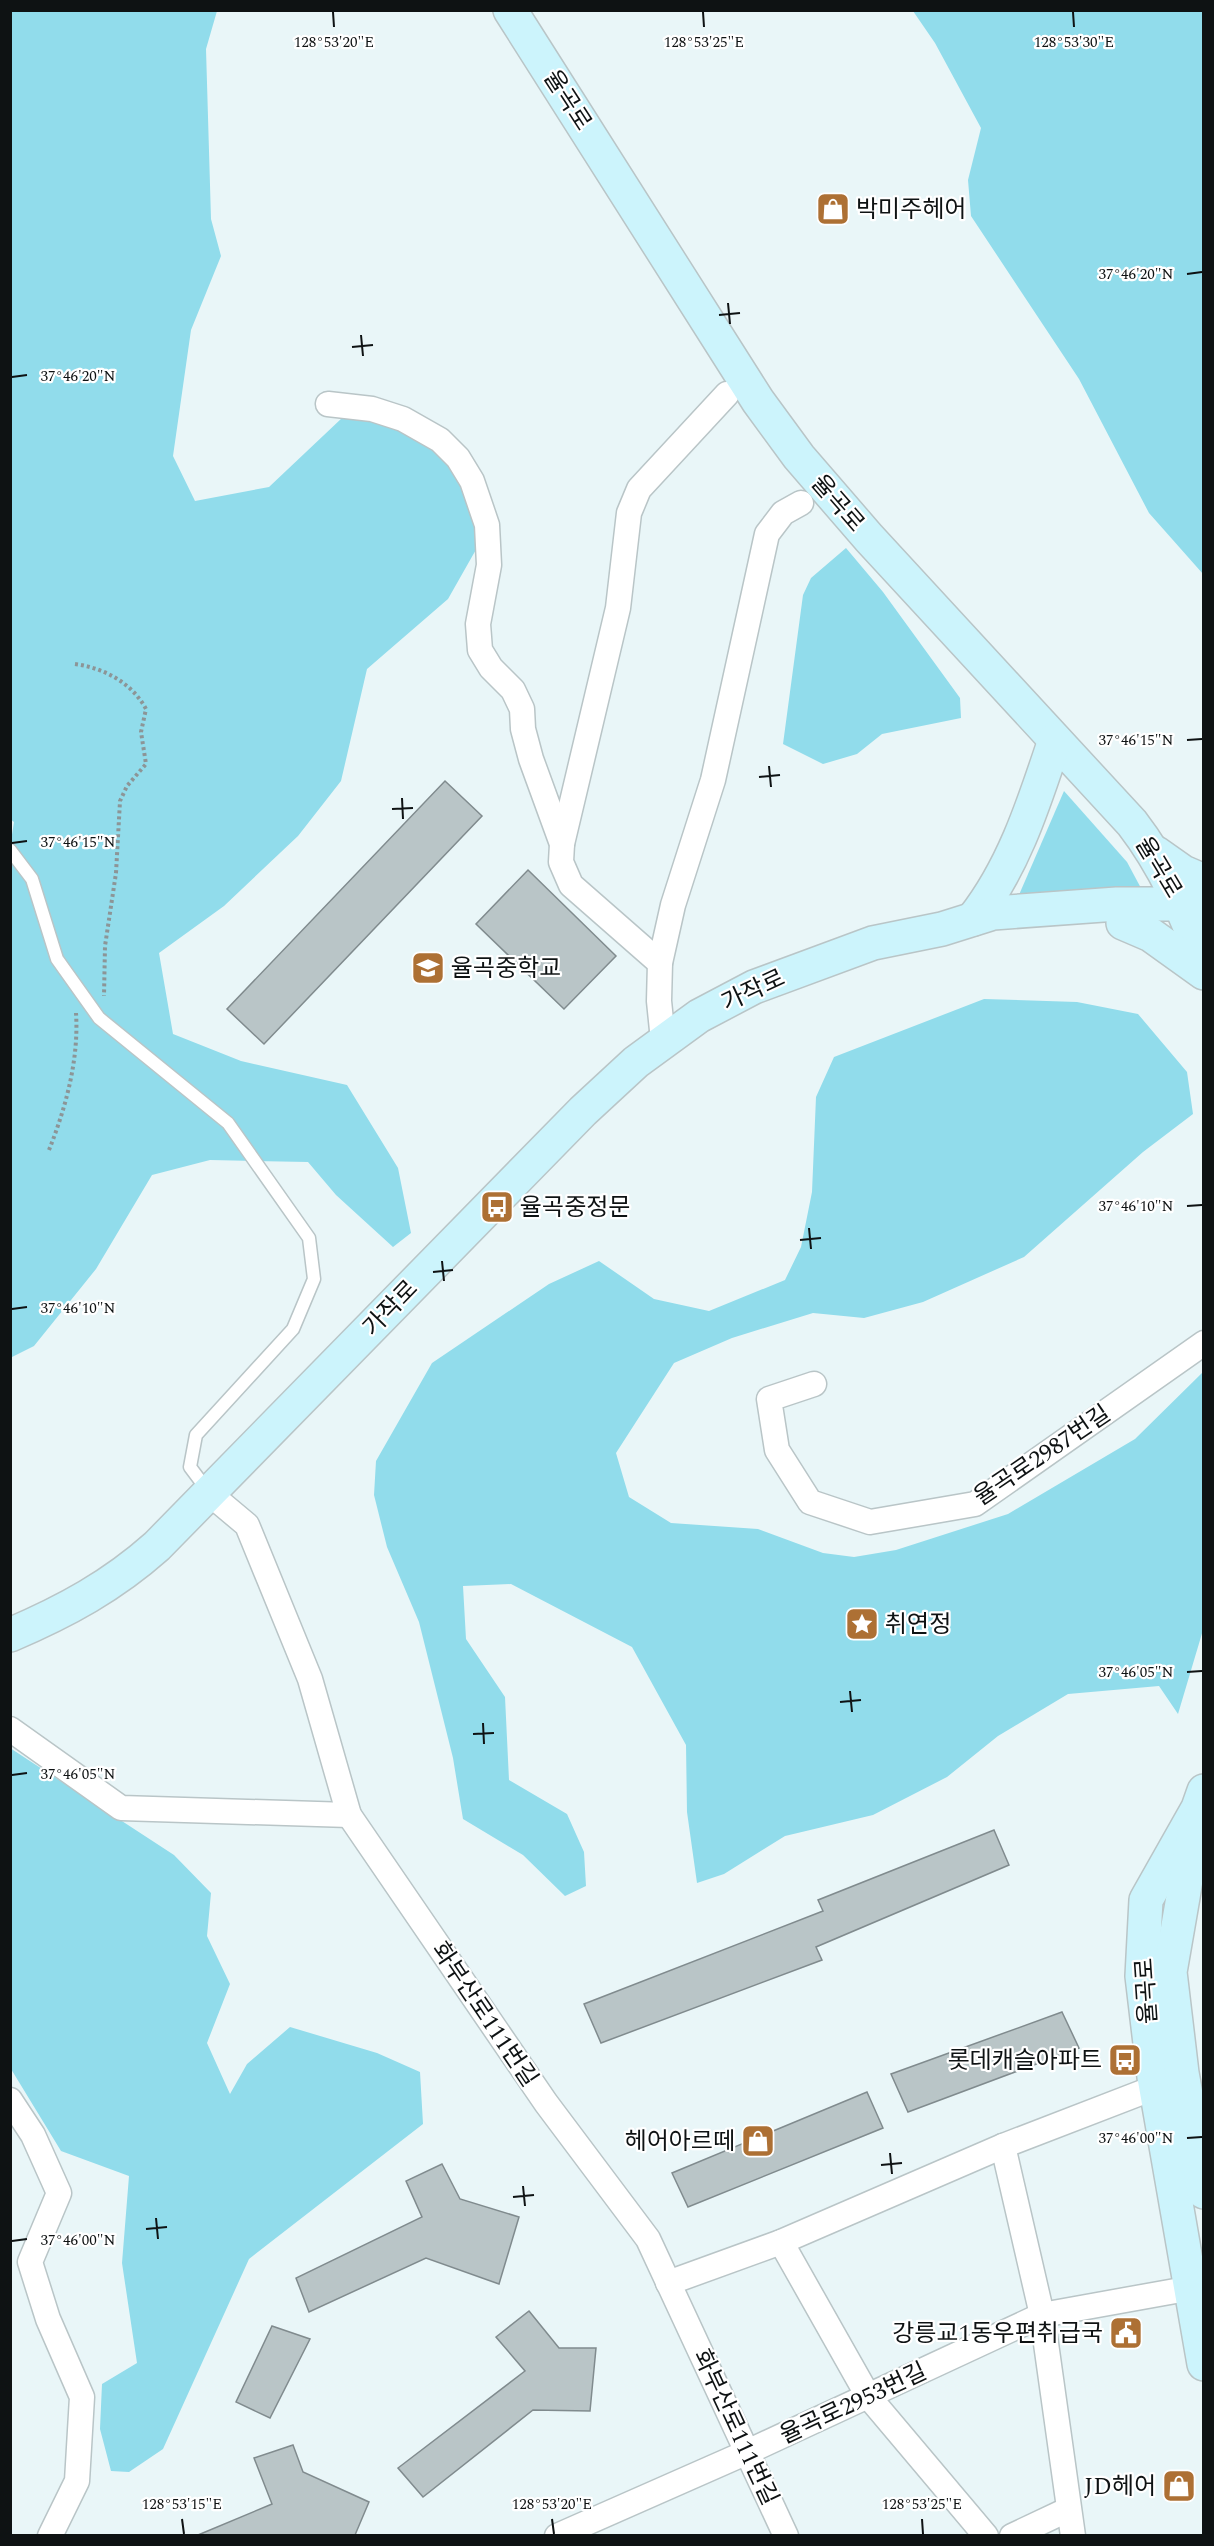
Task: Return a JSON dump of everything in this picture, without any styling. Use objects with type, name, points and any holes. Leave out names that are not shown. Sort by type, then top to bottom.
[{"type":"street","name":"율곡로","points":[[510,10],[758,401],[799,457],[868,538],[1132,823],[1196,905],[1203,963]]},
{"type":"street","points":[[660,963],[571,885],[561,862],[562,844],[618,608],[629,513],[639,489],[727,394]]},
{"type":"street","points":[[328,404],[372,409],[403,419],[440,440],[458,458],[472,481],[487,525],[489,565],[477,624],[480,650],[492,668],[513,690],[522,709],[523,729],[531,759],[562,844]]},
{"type":"street","points":[[663,1040],[659,1001],[660,963],[673,905],[713,780],[767,534],[783,513],[801,503]]},
{"type":"street","points":[[973,919],[988,900],[1020,838],[1055,740]]},
{"type":"street","name":"가작로","points":[[10,1635],[63,1612],[124,1575],[210,1494],[583,1111],[663,1040],[699,1016],[754,987],[873,943],[942,929],[993,913],[1196,905]]},
{"type":"street","name":"가작로","points":[[942,929],[973,931],[1008,925],[1123,923],[1196,905]]},
{"type":"street","points":[[1123,923],[1151,935],[1203,973]]},
{"type":"street","name":"율곡로2987번길","points":[[814,1384],[769,1399],[777,1450],[810,1502],[870,1522],[975,1504],[1203,1343]]},
{"type":"street","name":"화부산로111번길","points":[[210,1494],[247,1525],[310,1679],[349,1815],[546,2103],[648,2239],[786,2535]]},
{"type":"street","points":[[10,1729],[121,1808],[349,1815]]},
{"type":"street","name":"율곡로","points":[[1201,1800],[1194,1888],[1170,1972],[1170,2086],[1192,2288],[1203,2364]]},
{"type":"street","name":"율곡로","points":[[1201,1800],[1146,1900],[1142,1976],[1170,2086],[1203,2192]]},
{"type":"street","points":[[668,2283],[781,2242],[1003,2146],[1170,2086]]},
{"type":"street","points":[[10,2100],[33,2135],[59,2193],[30,2262],[48,2319],[82,2397],[77,2481],[50,2535]]},
{"type":"street","points":[[1003,2146],[1042,2315],[1067,2510],[1073,2535]]},
{"type":"street","points":[[781,2242],[868,2396],[986,2535]]},
{"type":"street","name":"율곡로2953번길","points":[[557,2535],[748,2452],[1042,2315],[1192,2288]]},
{"type":"street","points":[[1012,2535],[1067,2510]]},
{"type":"lane","points":[[10,850],[32,879],[57,959],[95,1012],[228,1123],[309,1238],[314,1279],[293,1329],[196,1435],[190,1467],[210,1494]]},
{"type":"path","points":[[75,664],[96,667],[138,693],[146,709],[141,732],[146,764],[127,786],[120,801],[117,873],[105,946],[102,1010],[95,1012]]},
{"type":"path","points":[[49,1150],[63,1113],[77,1039],[74,983]]},
{"type":"shaded area","points":[[11,11],[217,11],[206,49],[211,219],[221,256],[191,330],[173,456],[195,501],[269,487],[342,418],[416,418],[471,464],[482,539],[448,599],[367,669],[341,781],[298,836],[224,906],[159,953],[173,1034],[241,1061],[347,1085],[398,1168],[411,1233],[393,1247],[336,1195],[308,1162],[210,1160],[152,1175],[96,1269],[34,1346],[10,1358],[10,847],[14,822],[10,819]]},
{"type":"shaded area","points":[[913,11],[1203,11],[1203,574],[1149,513],[1079,379],[971,216],[968,180],[981,128],[935,43]]},
{"type":"shaded area","points":[[846,548],[883,592],[960,698],[961,718],[882,734],[857,754],[823,764],[783,744],[803,595],[811,578]]},
{"type":"shaded area","points":[[1064,791],[1127,862],[1142,890],[1015,904]]},
{"type":"shaded area","points":[[984,999],[1077,1002],[1138,1014],[1187,1072],[1193,1114],[1143,1152],[1024,1257],[923,1302],[864,1318],[813,1313],[732,1338],[674,1363],[616,1453],[629,1497],[671,1523],[758,1529],[823,1553],[854,1557],[896,1550],[1008,1514],[1135,1439],[1203,1372],[1203,1630],[1178,1714],[1159,1686],[1068,1694],[998,1736],[947,1777],[873,1815],[785,1836],[724,1874],[697,1883],[687,1812],[686,1745],[632,1647],[511,1584],[463,1586],[466,1639],[505,1697],[509,1780],[567,1814],[584,1852],[586,1886],[565,1896],[523,1855],[463,1819],[453,1758],[419,1622],[387,1547],[374,1495],[376,1461],[432,1363],[549,1284],[599,1261],[654,1299],[709,1311],[785,1280],[801,1247],[812,1192],[816,1097],[834,1057]]},
{"type":"shaded area","points":[[10,1748],[174,1855],[211,1893],[207,1936],[230,1984],[207,2043],[230,2094],[247,2064],[290,2027],[377,2053],[420,2072],[423,2124],[249,2259],[163,2449],[129,2472],[111,2471],[100,2429],[102,2384],[137,2363],[122,2263],[129,2176],[61,2151],[11,2069]]},
{"type":"building","points":[[445,781],[482,816],[264,1044],[227,1009]]},
{"type":"building","points":[[528,870],[616,956],[564,1009],[476,924]]},
{"type":"building","points":[[994,1830],[1009,1865],[816,1947],[822,1960],[601,2043],[584,2004],[823,1911],[818,1900]]},
{"type":"building","points":[[1062,2012],[1079,2048],[908,2112],[891,2074]]},
{"type":"building","points":[[867,2092],[883,2128],[688,2207],[672,2173]]},
{"type":"building","points":[[442,2164],[460,2199],[519,2217],[499,2284],[426,2258],[309,2312],[296,2278],[422,2217],[406,2181]]},
{"type":"building","points":[[529,2311],[559,2348],[596,2348],[590,2411],[533,2410],[423,2497],[398,2468],[525,2371],[496,2337]]},
{"type":"building","points":[[272,2326],[310,2339],[270,2418],[236,2402]]},
{"type":"building","points":[[293,2445],[303,2472],[369,2502],[355,2535],[198,2535],[272,2504],[254,2458]]},
{"type":"place","name":"박미주헤어","points":[[833,209]]},
{"type":"place","name":"율곡중학교","points":[[428,968]]},
{"type":"place","name":"율곡중정문","points":[[497,1207]]},
{"type":"place","name":"취연정","points":[[862,1624]]},
{"type":"place","name":"롯데캐슬아파트","points":[[1125,2060]]},
{"type":"place","name":"헤어아르떼","points":[[758,2141]]},
{"type":"place","name":"강릉교1동우편취급국","points":[[1126,2333]]},
{"type":"place","name":"JD헤어","points":[[1179,2486]]}]
